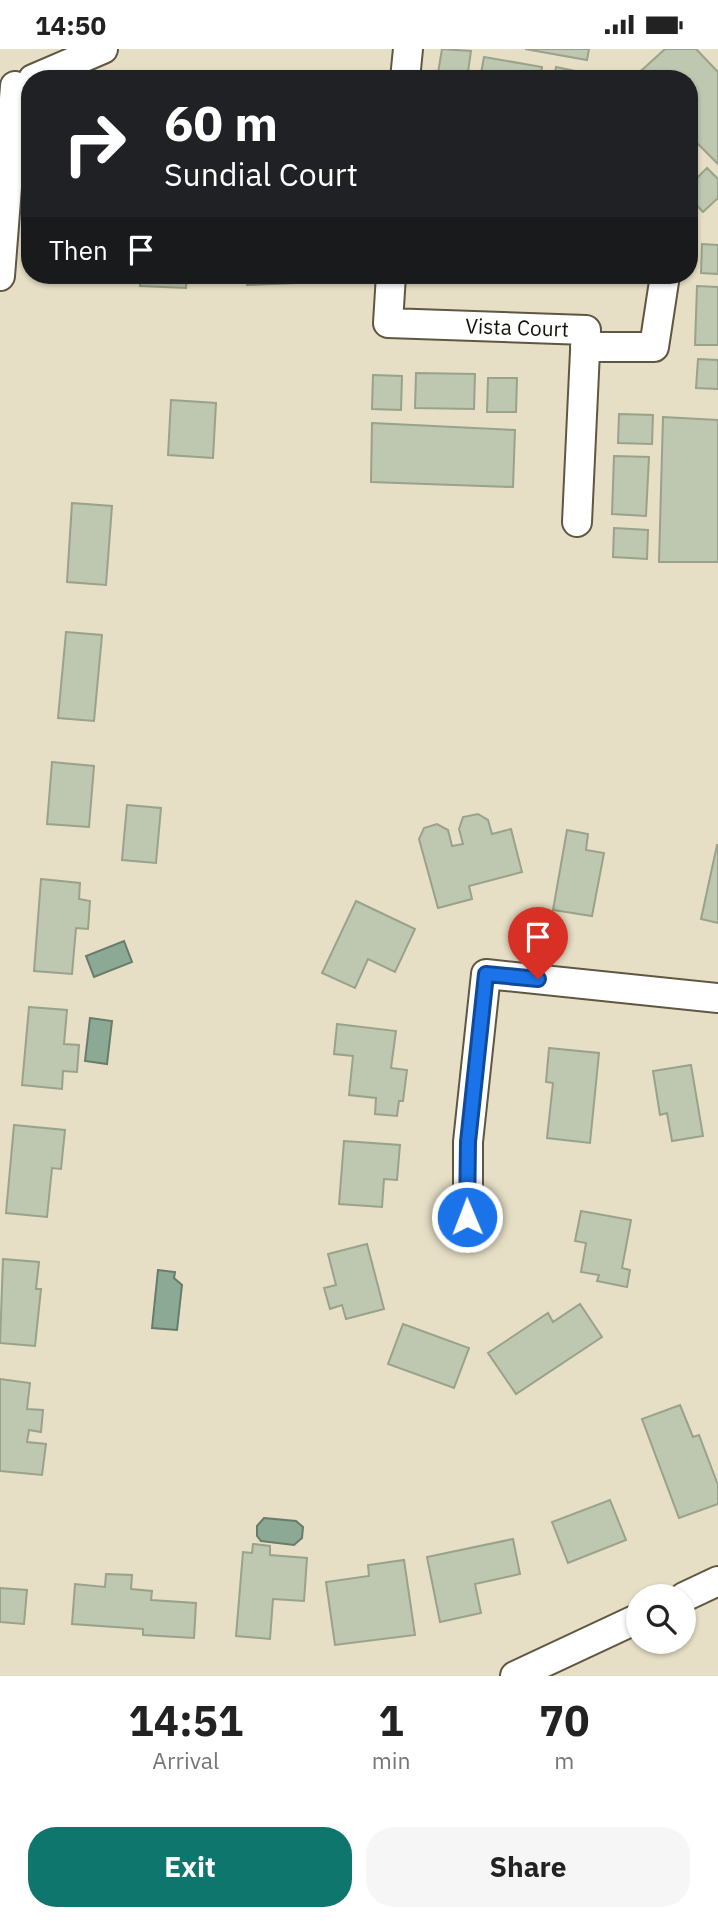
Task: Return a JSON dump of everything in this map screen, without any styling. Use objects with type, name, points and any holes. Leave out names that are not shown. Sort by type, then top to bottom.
[{"type":"street","points":[[53,70],[103,49]]},
{"type":"street","points":[[406,70],[408,49]]},
{"type":"street","points":[[0,276],[19,84]]},
{"type":"street","name":"Vista Court","points":[[390,284],[388,323],[586,330],[577,522]]},
{"type":"street","points":[[585,347],[654,347],[664,284]]},
{"type":"street","points":[[468,1237],[468,1142],[486,974],[718,998]]},
{"type":"street","points":[[696,1591],[718,1581]]},
{"type":"street","points":[[515,1676],[626,1624]]},
{"type":"shaded area","points":[[124,941],[132,962],[94,977],[86,956]]},
{"type":"shaded area","points":[[90,1018],[112,1021],[107,1064],[85,1061]]},
{"type":"shaded area","points":[[158,1270],[175,1272],[174,1278],[182,1285],[177,1330],[152,1328]]},
{"type":"shaded area","points":[[264,1518],[296,1521],[303,1527],[302,1538],[294,1545],[261,1541],[257,1536],[257,1526]]},
{"type":"building","points":[[442,49],[471,51],[468,70],[438,70]]},
{"type":"building","points":[[525,49],[589,49],[587,60]]},
{"type":"building","points":[[665,49],[696,49],[718,72],[718,164],[698,144],[698,70],[642,70]]},
{"type":"building","points":[[484,57],[542,67],[542,70],[482,70]]},
{"type":"building","points":[[707,168],[718,179],[718,198],[703,212],[698,207],[698,177]]},
{"type":"building","points":[[702,244],[718,245],[718,274],[701,273]]},
{"type":"building","points":[[140,284],[186,284],[186,288]]},
{"type":"building","points":[[697,286],[718,287],[718,345],[695,345]]},
{"type":"building","points":[[698,359],[718,360],[718,389],[696,388]]},
{"type":"building","points":[[416,373],[475,374],[474,409],[415,408]]},
{"type":"building","points":[[373,375],[402,376],[401,410],[372,409]]},
{"type":"building","points":[[488,378],[517,378],[516,412],[487,412]]},
{"type":"building","points":[[171,400],[216,403],[213,458],[168,455]]},
{"type":"building","points":[[619,414],[653,415],[652,444],[618,443]]},
{"type":"building","points":[[663,417],[718,420],[718,562],[659,562]]},
{"type":"building","points":[[372,423],[515,430],[513,487],[371,482]]},
{"type":"building","points":[[614,456],[649,457],[646,516],[612,514]]},
{"type":"building","points":[[72,503],[112,506],[106,585],[67,582]]},
{"type":"building","points":[[614,528],[648,530],[647,559],[613,557]]},
{"type":"building","points":[[66,632],[102,635],[94,721],[58,718]]},
{"type":"building","points":[[52,762],[94,766],[89,827],[47,824]]},
{"type":"building","points":[[127,805],[161,808],[156,863],[122,860]]},
{"type":"building","points":[[478,814],[488,820],[492,834],[511,829],[522,872],[469,886],[472,899],[438,908],[419,839],[424,828],[437,824],[448,830],[452,846],[463,844],[459,829],[463,817]]},
{"type":"building","points":[[567,830],[588,834],[586,850],[604,853],[592,916],[553,910]]},
{"type":"building","points":[[718,845],[718,923],[701,919]]},
{"type":"building","points":[[41,879],[80,883],[79,899],[90,901],[88,929],[76,928],[72,974],[34,971]]},
{"type":"building","points":[[356,901],[415,929],[395,972],[368,959],[355,988],[322,973]]},
{"type":"building","points":[[29,1007],[67,1010],[64,1044],[79,1045],[77,1072],[63,1071],[62,1089],[22,1085]]},
{"type":"building","points":[[337,1024],[396,1031],[391,1068],[407,1070],[403,1101],[399,1101],[397,1116],[375,1114],[376,1098],[349,1095],[353,1056],[334,1054]]},
{"type":"building","points":[[549,1048],[599,1053],[590,1143],[547,1138],[553,1083],[546,1082]]},
{"type":"building","points":[[691,1065],[703,1136],[672,1141],[667,1113],[660,1115],[653,1071]]},
{"type":"building","points":[[14,1125],[65,1130],[61,1169],[52,1168],[47,1217],[6,1213]]},
{"type":"building","points":[[344,1141],[400,1145],[397,1180],[384,1179],[382,1207],[339,1204]]},
{"type":"building","points":[[581,1211],[631,1220],[622,1268],[630,1270],[627,1287],[597,1281],[599,1275],[581,1272],[586,1243],[575,1241]]},
{"type":"building","points":[[367,1244],[384,1309],[346,1319],[342,1305],[330,1309],[324,1288],[336,1285],[328,1254]]},
{"type":"building","points":[[3,1259],[39,1262],[36,1289],[41,1289],[35,1346],[0,1343]]},
{"type":"building","points":[[580,1304],[602,1337],[516,1394],[488,1353],[548,1313],[553,1322]]},
{"type":"building","points":[[403,1324],[469,1348],[454,1388],[388,1364]]},
{"type":"building","points":[[0,1379],[30,1383],[27,1409],[43,1410],[41,1432],[29,1430],[27,1442],[46,1444],[42,1475],[0,1471]]},
{"type":"building","points":[[680,1405],[693,1437],[699,1435],[718,1485],[718,1504],[679,1518],[642,1419]]},
{"type":"building","points":[[610,1500],[626,1540],[568,1563],[552,1522]]},
{"type":"building","points":[[513,1539],[520,1574],[475,1584],[481,1613],[440,1622],[427,1557]]},
{"type":"building","points":[[253,1544],[270,1546],[270,1555],[307,1558],[304,1601],[273,1599],[270,1639],[236,1636],[243,1552],[252,1553]]},
{"type":"building","points":[[404,1560],[415,1635],[335,1645],[326,1582],[369,1576],[368,1565]]},
{"type":"building","points":[[106,1574],[132,1575],[131,1589],[152,1591],[151,1600],[196,1603],[194,1638],[143,1635],[143,1629],[72,1624],[75,1584],[105,1587]]},
{"type":"building","points":[[0,1588],[27,1590],[24,1624],[0,1622]]},
{"type":"route","points":[[467,1217],[468,1142],[486,974],[538,979]]}]
